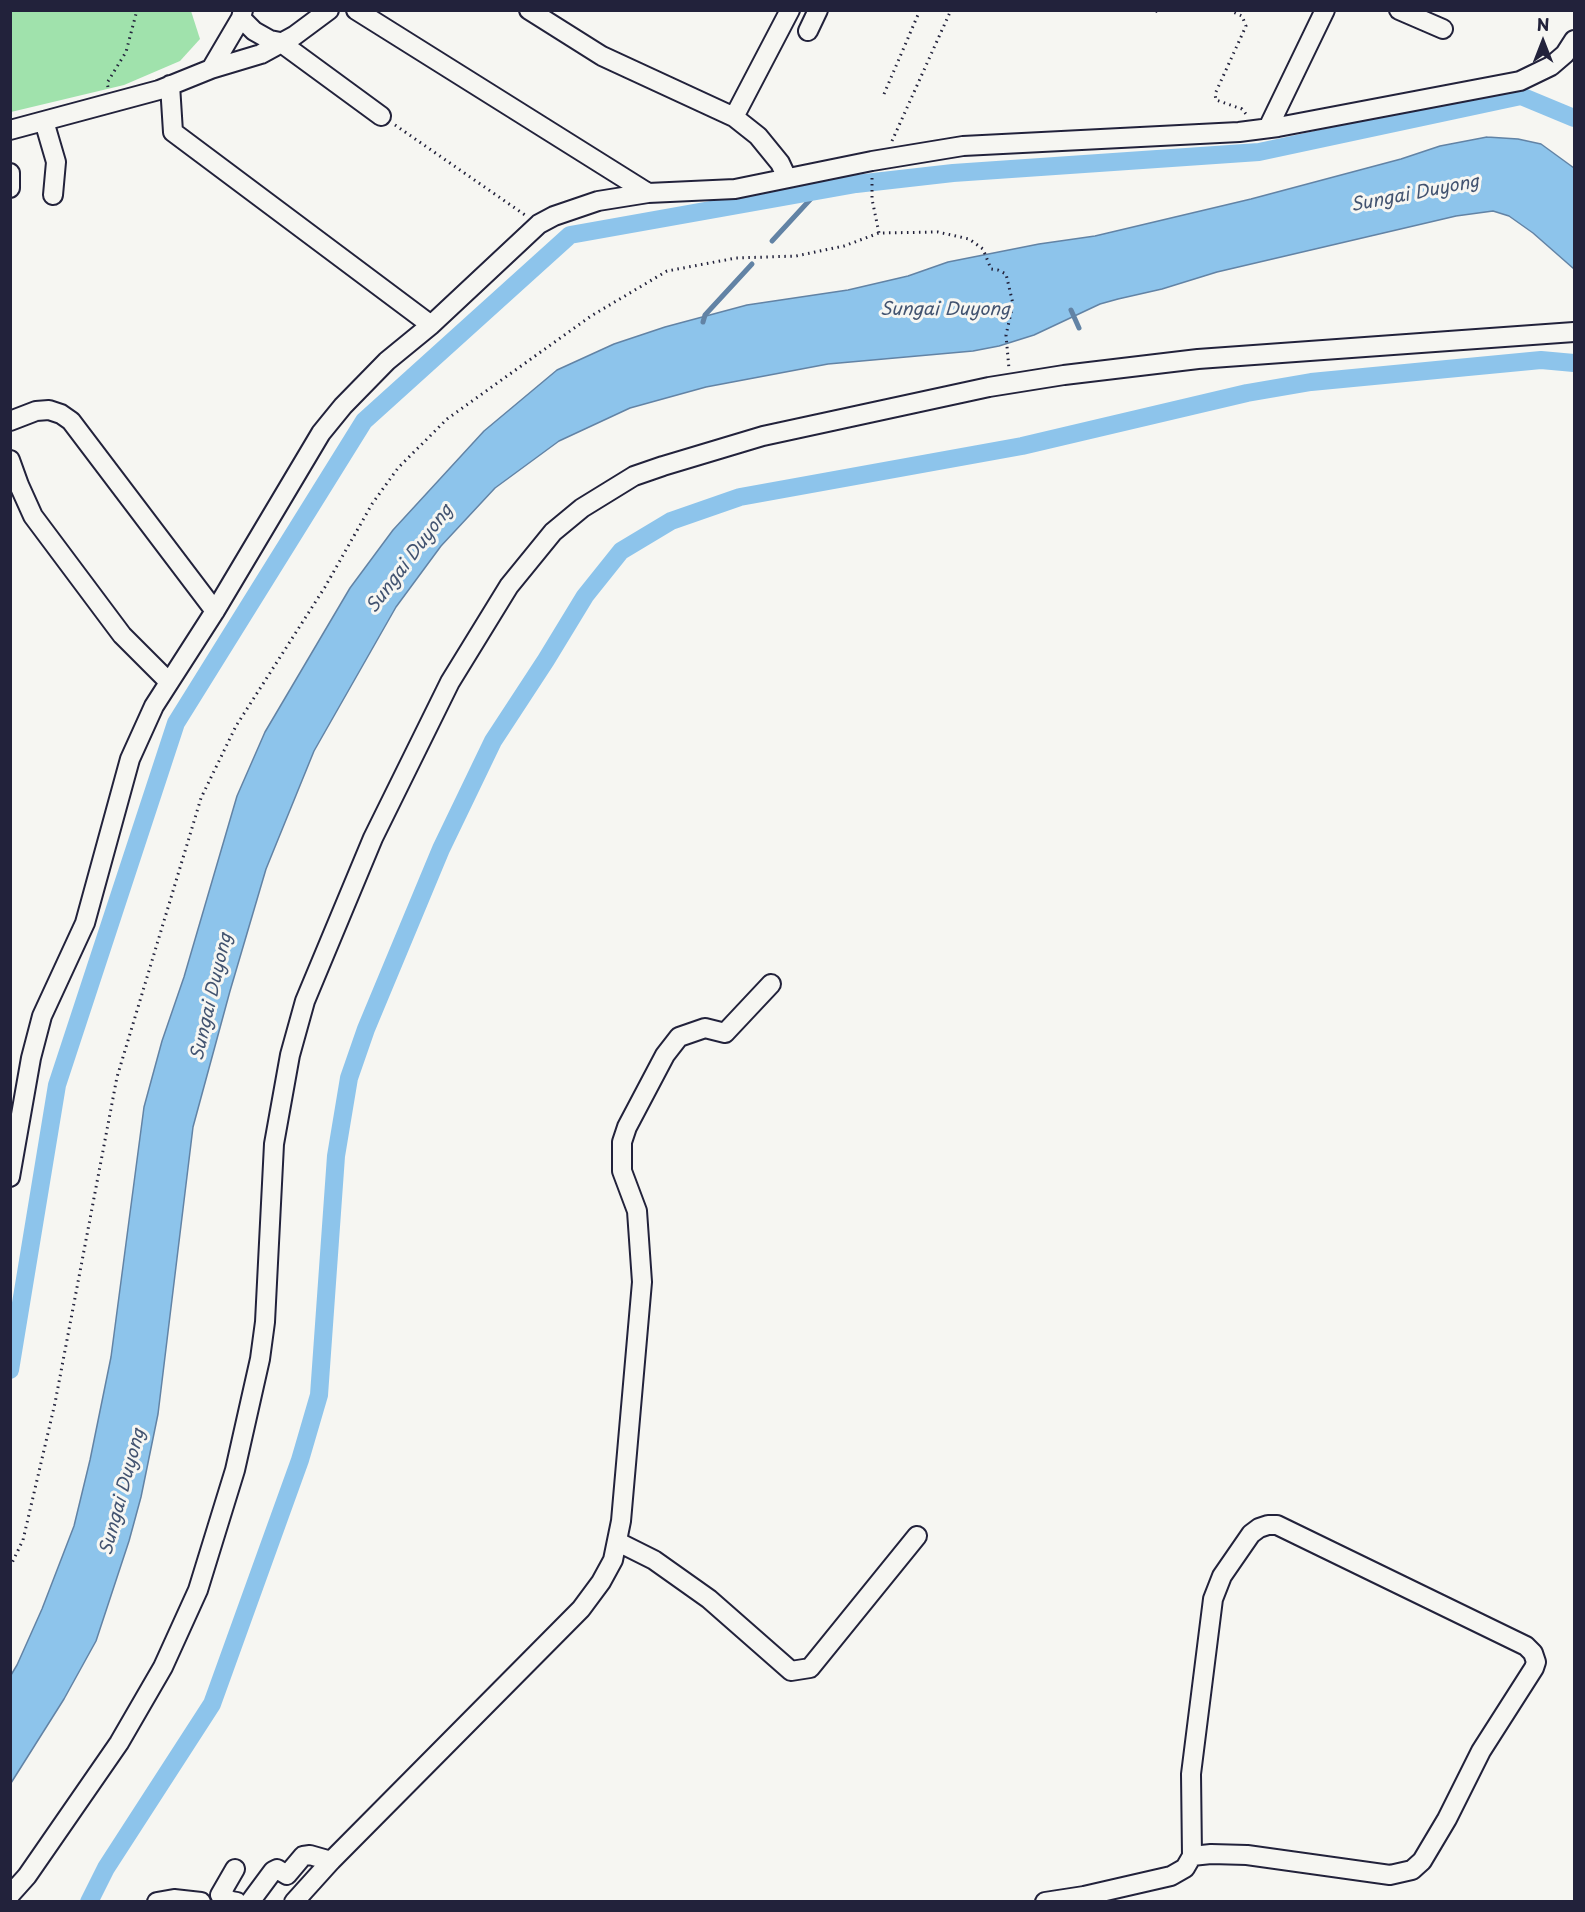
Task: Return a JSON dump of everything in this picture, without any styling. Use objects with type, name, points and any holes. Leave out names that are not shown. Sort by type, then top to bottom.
[{"type":"street","points":[[10,130],[112,103],[261,54],[294,36],[329,10]]},
{"type":"street","points":[[356,10],[648,193]]},
{"type":"street","points":[[529,10],[602,56],[734,117],[758,136],[780,164],[787,178]]},
{"type":"street","points":[[734,117],[790,10]]},
{"type":"street","points":[[1268,128],[1325,10]]},
{"type":"street","points":[[1399,10],[1443,29]]},
{"type":"street","points":[[211,69],[242,14],[254,31],[270,40],[280,42],[381,116]]},
{"type":"street","points":[[10,1177],[31,1058],[42,1016],[85,923],[130,759],[142,730],[321,433],[364,383],[431,325],[539,224],[554,216],[598,201],[648,193],[735,189],[884,159],[963,146],[1239,132],[1268,128],[1520,81],[1551,66],[1565,54],[1575,40]]},
{"type":"street","points":[[170,85],[173,132],[431,325]]},
{"type":"street","points":[[44,121],[57,162],[52,195]]},
{"type":"street","points":[[10,173],[10,188]]},
{"type":"street","points":[[10,1894],[27,1876],[119,1743],[163,1667],[198,1590],[236,1470],[260,1359],[265,1322],[274,1144],[290,1055],[304,1001],[373,838],[450,682],[509,586],[553,532],[582,508],[634,476],[764,436],[1010,384],[1064,375],[1198,359],[1575,332]]},
{"type":"street","points":[[10,421],[36,411],[49,410],[71,421],[215,611]]},
{"type":"street","points":[[10,460],[33,516],[122,635],[169,682]]},
{"type":"street","points":[[294,1902],[331,1861],[581,1609],[601,1582],[613,1560],[618,1542],[642,1282],[637,1211],[622,1171],[622,1142],[627,1127],[665,1055],[679,1038],[705,1028],[725,1033],[771,984]]},
{"type":"street","points":[[1045,1902],[1084,1896],[1171,1876],[1185,1868],[1192,1856],[1191,1774],[1213,1599],[1222,1576],[1251,1534],[1259,1528],[1277,1525],[1526,1646],[1533,1653],[1536,1662],[1534,1668],[1481,1751],[1442,1828],[1422,1860],[1412,1870],[1390,1875],[1247,1856],[1211,1854],[1192,1856]]},
{"type":"street","points":[[618,1542],[654,1560],[708,1599],[790,1671],[810,1668],[917,1536]]},
{"type":"street","points":[[250,1902],[273,1871],[278,1869],[287,1875],[303,1856],[310,1855],[331,1861]]},
{"type":"street","points":[[235,1869],[220,1895],[237,1902]]},
{"type":"street","points":[[158,1902],[174,1899],[201,1902]]},
{"type":"path","points":[[112,103],[107,83],[126,52],[137,10]]},
{"type":"path","points":[[884,94],[920,10]]},
{"type":"path","points":[[884,159],[951,10]]},
{"type":"path","points":[[1150,10],[1154,12],[1161,10]]},
{"type":"path","points":[[1229,10],[1242,16],[1246,26],[1215,94],[1216,100],[1242,109],[1246,113],[1239,132]]},
{"type":"path","points":[[381,116],[539,224]]},
{"type":"path","points":[[872,198],[879,233]]},
{"type":"path","points":[[10,1567],[24,1540],[55,1403],[117,1077],[201,798],[236,726],[325,587],[372,504],[398,468],[447,419],[591,316],[667,271],[736,258],[796,256],[844,246],[879,233],[938,232],[969,239],[983,249],[991,269],[1006,274],[1013,304],[1006,335],[1010,384]]},
{"type":"green space","points":[[10,11],[191,11],[200,39],[180,61],[124,85],[11,112]]},
{"type":"water","name":"Sungai Duyong","points":[[1487,137],[1518,139],[1541,144],[1574,168],[1574,269],[1533,233],[1509,216],[1493,211],[1456,216],[1217,272],[1162,289],[1100,304],[1034,335],[999,346],[973,351],[828,364],[706,387],[630,408],[559,441],[495,488],[441,546],[396,607],[314,751],[266,869],[193,1127],[158,1414],[141,1497],[129,1541],[96,1641],[64,1699],[11,1783],[11,1675],[42,1609],[74,1526],[90,1460],[111,1357],[144,1107],[162,1041],[184,977],[237,796],[265,732],[350,588],[393,530],[484,431],[557,370],[614,344],[665,327],[747,305],[848,290],[908,276],[948,262],[1039,244],[1095,236],[1251,199],[1401,159],[1440,146]]},
{"type":"waterway","points":[[10,1370],[57,1085],[176,723],[364,421],[570,235],[856,184],[953,173],[1259,152],[1521,96],[1574,118]]},
{"type":"waterway","points":[[772,241],[818,191]]},
{"type":"waterway","points":[[703,322],[705,315],[752,264]]},
{"type":"waterway","points":[[1071,310],[1079,328]]},
{"type":"waterway","points":[[89,1902],[106,1868],[212,1704],[300,1460],[319,1395],[336,1156],[349,1078],[366,1029],[441,849],[493,741],[585,596],[621,551],[671,521],[740,497],[1022,446],[1247,393],[1311,382],[1541,360],[1574,363]]}]
